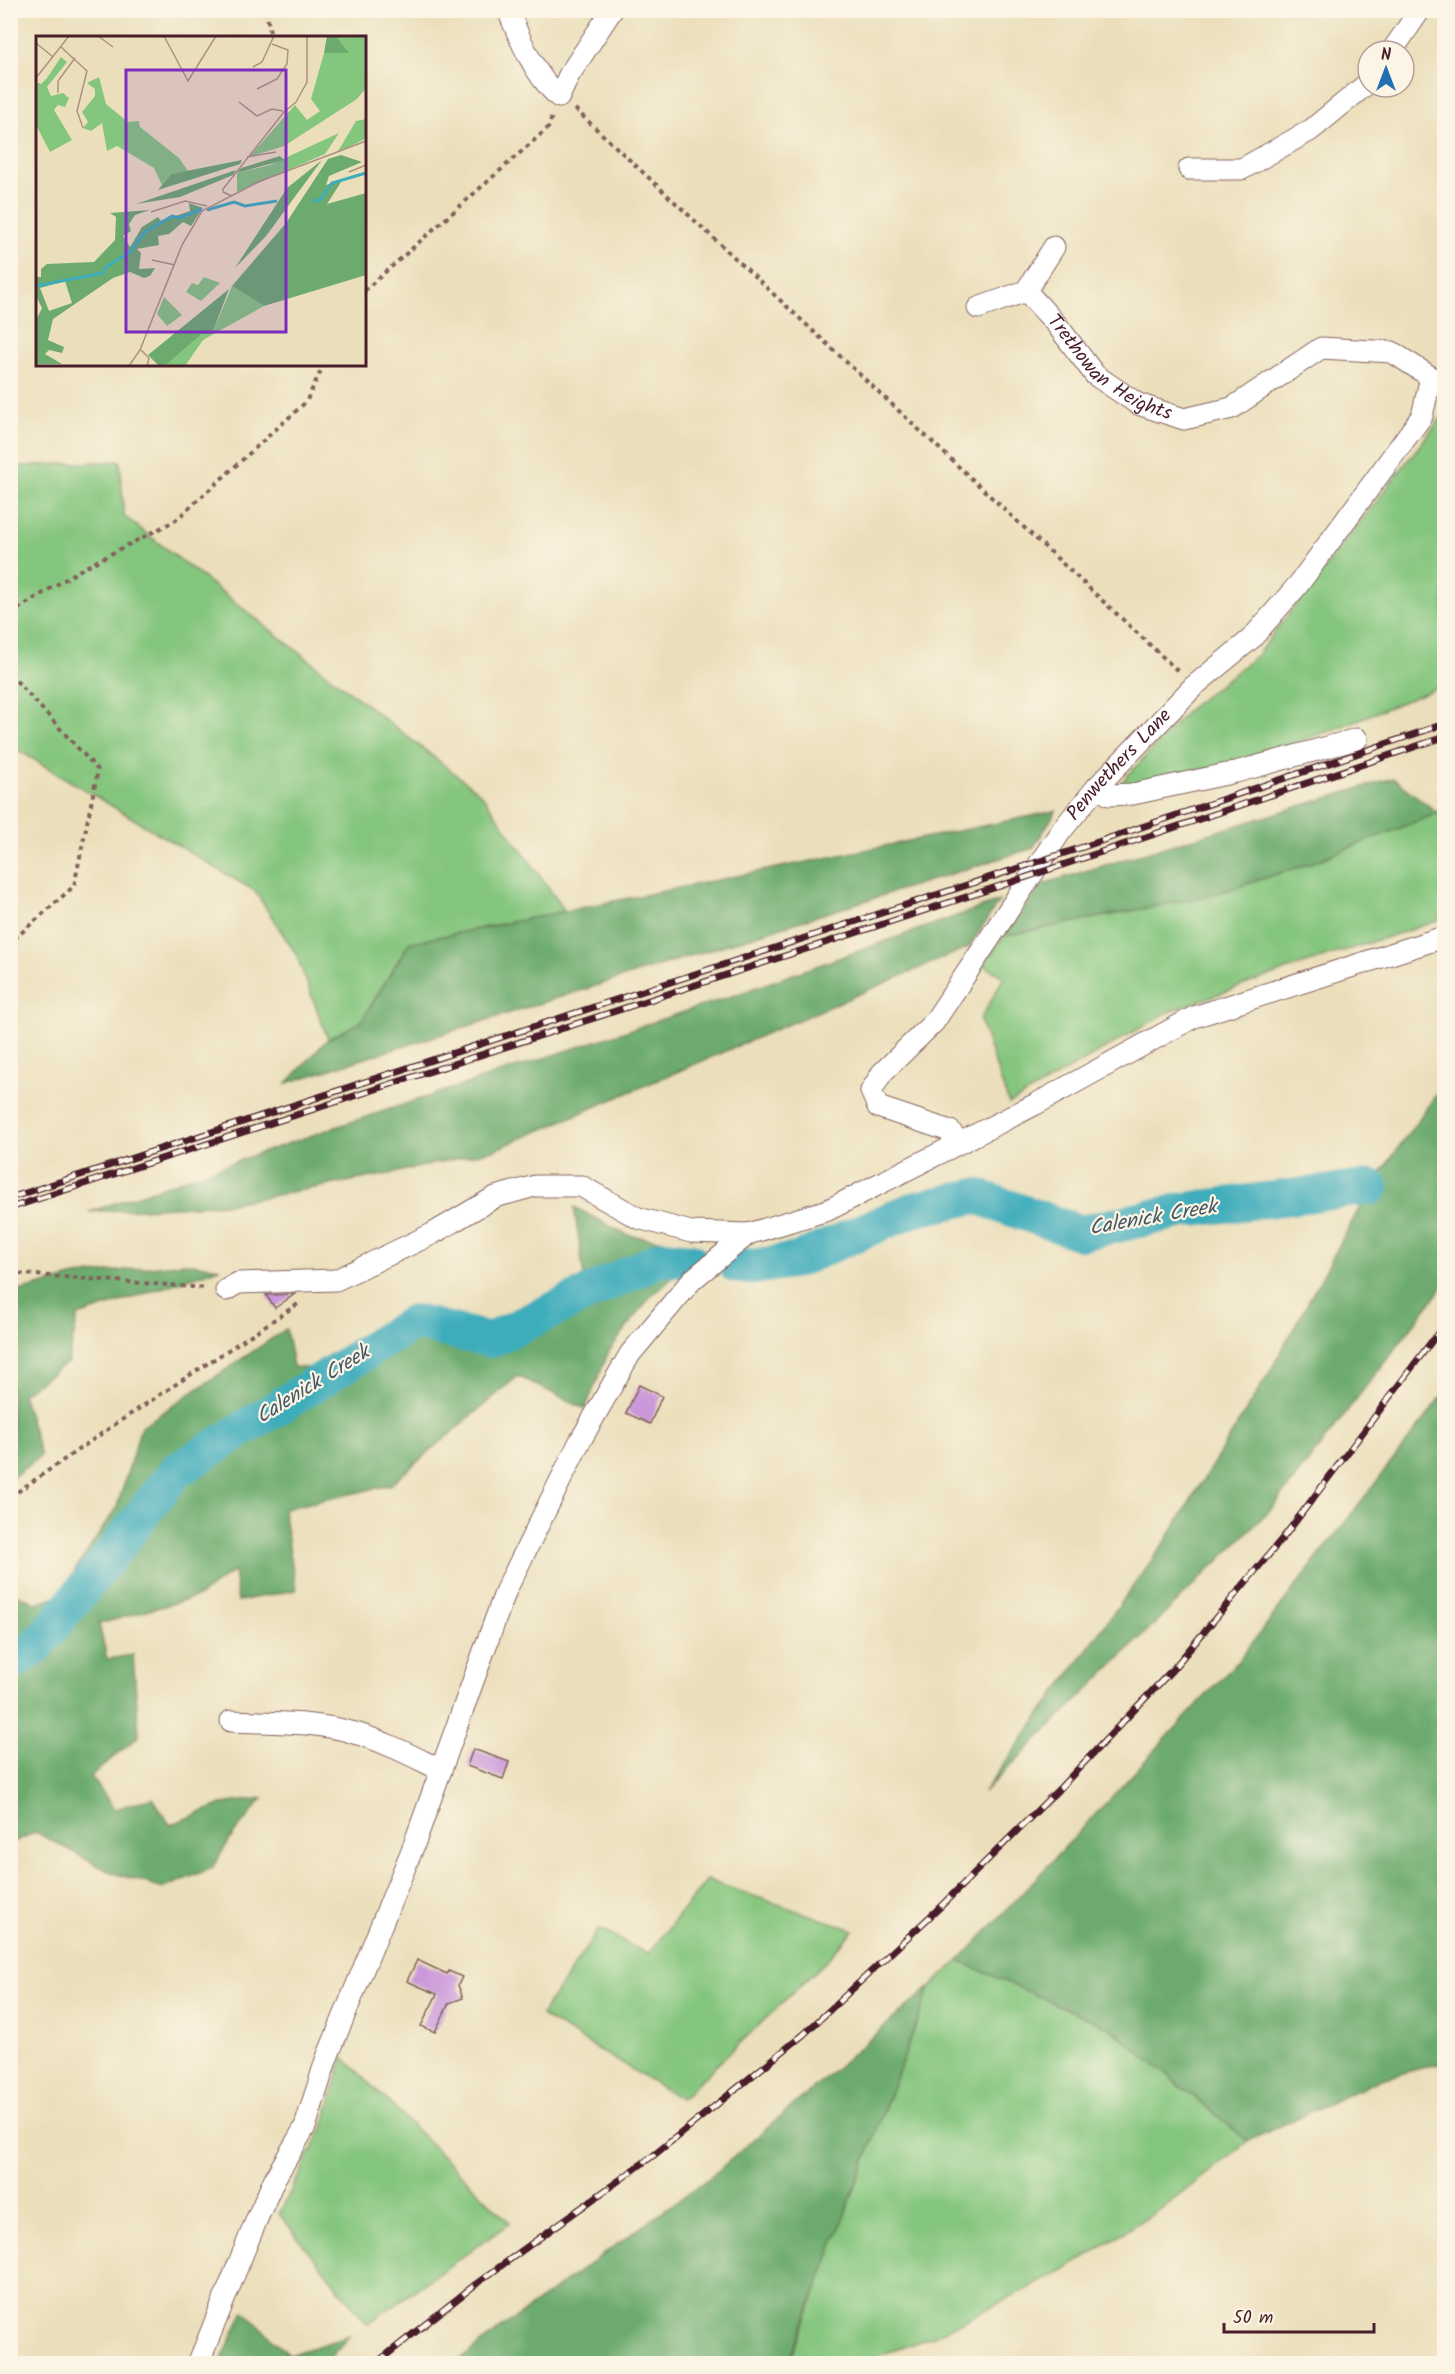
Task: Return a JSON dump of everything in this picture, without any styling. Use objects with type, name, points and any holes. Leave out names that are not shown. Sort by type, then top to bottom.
[{"type":"street","points":[[508,10],[519,36],[548,87],[559,97],[569,75],[612,10]]},
{"type":"street","points":[[1400,39],[1420,10]]},
{"type":"street","points":[[1189,169],[1242,169],[1311,130],[1356,93]]},
{"type":"street","points":[[978,308],[1026,291],[1054,247]]},
{"type":"street","name":"Trethowan Heights","points":[[1026,291],[1057,325],[1095,375],[1138,404],[1184,419],[1232,408],[1322,348],[1392,352],[1438,377]]},
{"type":"street","name":"Penwethers Lane","points":[[960,1142],[950,1131],[878,1107],[871,1091],[882,1073],[934,1022],[1061,831],[1097,787],[1194,686],[1252,638],[1298,585],[1422,416],[1438,377]]},
{"type":"street","points":[[1097,787],[1109,795],[1133,794],[1236,772],[1357,739]]},
{"type":"street","points":[[226,1290],[238,1283],[336,1280],[432,1234],[495,1197],[535,1186],[581,1186],[638,1218],[691,1232],[748,1234],[828,1210],[1036,1104],[1194,1017],[1444,938]]},
{"type":"street","points":[[198,2364],[260,2210],[275,2178],[305,2127],[326,2060],[412,1850],[506,1590],[579,1443],[630,1354],[692,1280],[748,1234]]},
{"type":"street","points":[[231,1721],[304,1724],[353,1732],[441,1770]]},
{"type":"path","points":[[266,10],[271,36]]},
{"type":"path","points":[[366,289],[548,128],[559,97],[576,110],[1194,686]]},
{"type":"path","points":[[10,614],[80,570],[176,520],[306,402],[323,366]]},
{"type":"path","points":[[10,674],[98,770],[74,886],[10,943]]},
{"type":"path","points":[[10,1273],[226,1290]]},
{"type":"path","points":[[10,1497],[117,1423],[306,1299]]},
{"type":"green space","points":[[1444,414],[1444,683],[1335,729],[1236,763],[1117,787],[1189,709],[1257,655]]},
{"type":"green space","points":[[10,458],[20,466],[120,461],[124,516],[481,794],[565,911],[409,943],[361,1022],[328,1039],[296,954],[255,891],[11,746]]},
{"type":"green space","points":[[1393,778],[1438,813],[1308,864],[1212,895],[1004,936],[1043,884]]},
{"type":"green space","points":[[1444,810],[1444,919],[1312,961],[1168,1012],[1009,1104],[980,1020],[1004,977],[983,965],[1004,936],[1213,895],[1308,864]]},
{"type":"green space","points":[[1056,811],[1033,848],[287,1083],[328,1039],[361,1022],[409,943]]},
{"type":"green space","points":[[999,901],[969,947],[494,1150],[389,1174],[227,1204],[89,1212],[336,1127],[729,997]]},
{"type":"green space","points":[[1444,1083],[1444,1285],[1274,1506],[984,1792],[1165,1542],[1271,1370],[1371,1187]]},
{"type":"green space","points":[[574,1207],[627,1235],[695,1246],[691,1261],[651,1296],[609,1351],[585,1409],[518,1376],[390,1485],[283,1509],[296,1590],[238,1601],[234,1571],[199,1596],[99,1624],[107,1659],[133,1655],[139,1736],[91,1776],[114,1809],[153,1798],[170,1825],[222,1804],[263,1798],[232,1836],[212,1868],[164,1888],[110,1872],[36,1832],[11,1843],[11,1592],[36,1603],[58,1596],[117,1507],[141,1427],[286,1329],[293,1367],[313,1368],[397,1315],[445,1323],[490,1323],[584,1276]]},
{"type":"green space","points":[[184,1263],[221,1268],[78,1316],[68,1362],[22,1394],[41,1456],[11,1478],[11,1293],[76,1276]]},
{"type":"green space","points":[[1444,1394],[1444,2062],[1381,2079],[1248,2141],[1110,2028],[959,1961],[1239,1660]]},
{"type":"green space","points":[[707,1880],[854,1930],[824,1963],[681,2099],[541,2015],[599,1929],[648,1954]]},
{"type":"green space","points":[[959,1961],[1110,2028],[1248,2141],[1167,2205],[1068,2268],[934,2336],[858,2363],[789,2364],[930,1987]]},
{"type":"green space","points":[[930,1987],[789,2363],[456,2363],[713,2175]]},
{"type":"green space","points":[[343,2057],[510,2223],[367,2324],[279,2214],[323,2128]]},
{"type":"green space","points":[[244,2311],[289,2355],[349,2336],[325,2363],[220,2363]]},
{"type":"building","points":[[295,1294],[275,1308],[266,1295],[267,1295]]},
{"type":"building","points":[[639,1385],[662,1396],[650,1424],[626,1413]]},
{"type":"building","points":[[473,1749],[509,1762],[503,1779],[467,1766]]},
{"type":"building","points":[[417,1960],[447,1974],[449,1971],[462,1977],[458,1985],[463,1998],[449,2003],[435,2032],[421,2026],[437,1994],[407,1981]]},
{"type":"waterway","name":"Calenick Creek","points":[[736,1265],[753,1267],[797,1260],[912,1210],[976,1196],[1081,1233],[1184,1210],[1371,1187]]},
{"type":"waterway","name":"Calenick Creek","points":[[10,1665],[36,1647],[176,1471],[414,1322],[490,1340],[662,1258],[691,1261]]},
{"type":"railway","points":[[10,1198],[1080,848],[1444,724]]},
{"type":"railway","points":[[10,1208],[1009,883],[1444,737]]},
{"type":"railway","points":[[375,2364],[476,2284],[654,2155],[803,2035],[937,1910],[1061,1787],[1173,1669],[1286,1534],[1444,1325]]}]
